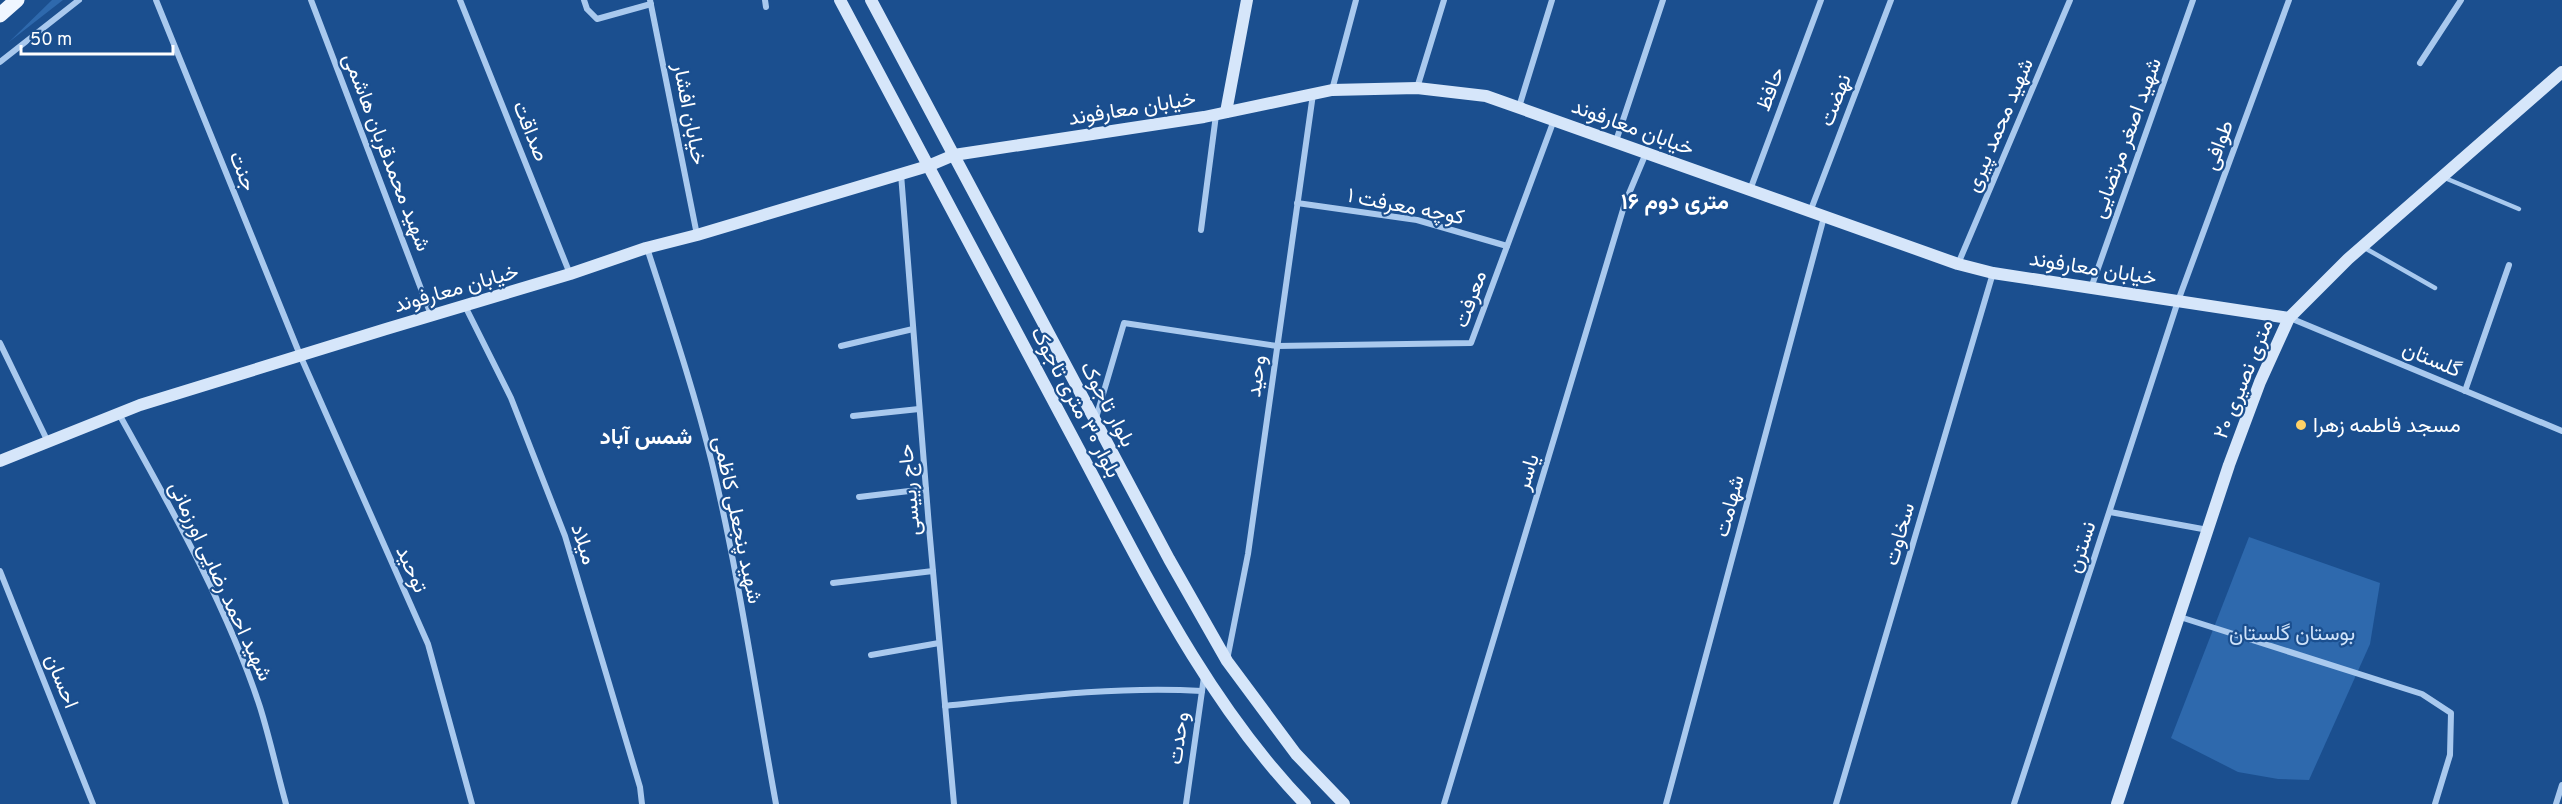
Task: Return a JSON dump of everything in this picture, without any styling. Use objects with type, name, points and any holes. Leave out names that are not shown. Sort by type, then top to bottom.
[{"type":"main road","points":[[0,15],[17,0]]},
{"type":"main road","name":"بلوار ۳۰ متری تاجوک","points":[[840,0],[1145,573],[1204,676],[1275,772],[1305,804]]},
{"type":"main road","name":"بلوار تاجوک","points":[[871,0],[1169,559],[1227,661],[1296,754],[1344,804]]},
{"type":"main road","points":[[1221,113],[1247,0]]},
{"type":"main road","name":"۲۰ متری نصیری","points":[[2116,804],[2260,382],[2289,318],[2363,247],[2562,72]]},
{"type":"main road","name":"خیابان معارفوند","points":[[0,461],[119,414],[300,355],[570,274],[646,248],[928,166],[954,155],[1221,113],[1332,90],[1417,88],[1486,96],[1647,152],[1809,213],[1958,264],[1993,273],[2289,318]]},
{"type":"street","points":[[0,62],[79,0]]},
{"type":"street","name":"جنت","points":[[156,0],[300,355]]},
{"type":"street","name":"شهید محمدقربان هاشمی","points":[[311,0],[431,315]]},
{"type":"street","name":"صداقت","points":[[460,0],[570,274]]},
{"type":"street","points":[[584,0],[586,9],[597,19],[651,2]]},
{"type":"street","points":[[1332,90],[1356,0]]},
{"type":"street","points":[[1417,88],[1444,0]]},
{"type":"street","points":[[1519,107],[1552,0]]},
{"type":"street","points":[[1616,141],[1663,0]]},
{"type":"street","name":"حافظ","points":[[1750,190],[1821,0]]},
{"type":"street","name":"نهضت","points":[[1809,213],[1892,0]]},
{"type":"street","name":"شهید محمد پیری","points":[[1958,264],[2070,0]]},
{"type":"street","name":"شهید اصغر مرتضایی","points":[[2091,288],[2193,0]]},
{"type":"street","name":"طوافی","points":[[2178,301],[2289,0]]},
{"type":"street","points":[[2420,63],[2461,0]]},
{"type":"street","name":"خیابان افشار","points":[[651,2],[697,235]]},
{"type":"street","name":"وحید","points":[[1227,661],[1248,554],[1313,94]]},
{"type":"street","points":[[1201,230],[1221,113]]},
{"type":"street","name":"معرفت","points":[[1277,346],[1472,343],[1554,119]]},
{"type":"street","name":"یاسر","points":[[1444,804],[1625,203],[1647,152]]},
{"type":"street","name":"حاج رییسی","points":[[901,174],[954,804]]},
{"type":"street","name":"کوچه معرفت ۱","points":[[1297,203],[1416,220],[1508,246]]},
{"type":"street","name":"شهامت","points":[[1666,804],[1824,217]]},
{"type":"street","name":"شهید پنجعلی کاظمی","points":[[646,248],[675,334],[712,462],[776,804]]},
{"type":"street","points":[[2465,391],[2509,265]]},
{"type":"street","name":"سخاوت","points":[[1836,804],[1993,273]]},
{"type":"street","name":"نسترن","points":[[2014,804],[2178,301]]},
{"type":"street","name":"میلاد","points":[[465,305],[511,398],[565,536],[640,787],[642,804]]},
{"type":"street","name":"گلستان","points":[[2289,318],[2562,431]]},
{"type":"street","points":[[1095,420],[1124,323],[1277,346]]},
{"type":"street","points":[[841,346],[913,329]]},
{"type":"street","points":[[0,343],[48,442]]},
{"type":"street","name":"توحید","points":[[300,355],[428,644],[472,804]]},
{"type":"street","points":[[853,416],[919,409]]},
{"type":"street","name":"شهید احمد رضایی اورزمانی","points":[[119,414],[177,520],[221,610],[260,706],[286,804]]},
{"type":"street","points":[[859,497],[926,489]]},
{"type":"street","points":[[2110,512],[2208,530]]},
{"type":"street","name":"احسان","points":[[0,571],[93,804]]},
{"type":"street","points":[[833,583],[933,571]]},
{"type":"street","points":[[2180,617],[2422,694],[2451,713],[2450,755],[2434,804]]},
{"type":"street","points":[[872,655],[939,643]]},
{"type":"street","name":"وحدت","points":[[1186,804],[1204,676]]},
{"type":"street","points":[[945,706],[1057,694],[1175,689],[1202,691]]},
{"type":"street","points":[[2556,804],[2562,785]]},
{"type":"lane","points":[[2443,177],[2519,209]]},
{"type":"lane","points":[[2363,247],[2435,288]]},
{"type":"green space","points":[[52,0],[63,0],[9,42]]},
{"type":"green space","name":"بوستان گلستان","points":[[2249,537],[2380,583],[2370,644],[2309,780],[2278,779],[2238,772],[2171,738]]},
{"type":"place","name":"مسجد فاطمه زهرا","points":[[2301,425]]},
{"type":"district","name":"۱۶ متری دوم","points":[[1675,201]]},
{"type":"district","name":"شمس آباد","points":[[646,436]]}]
